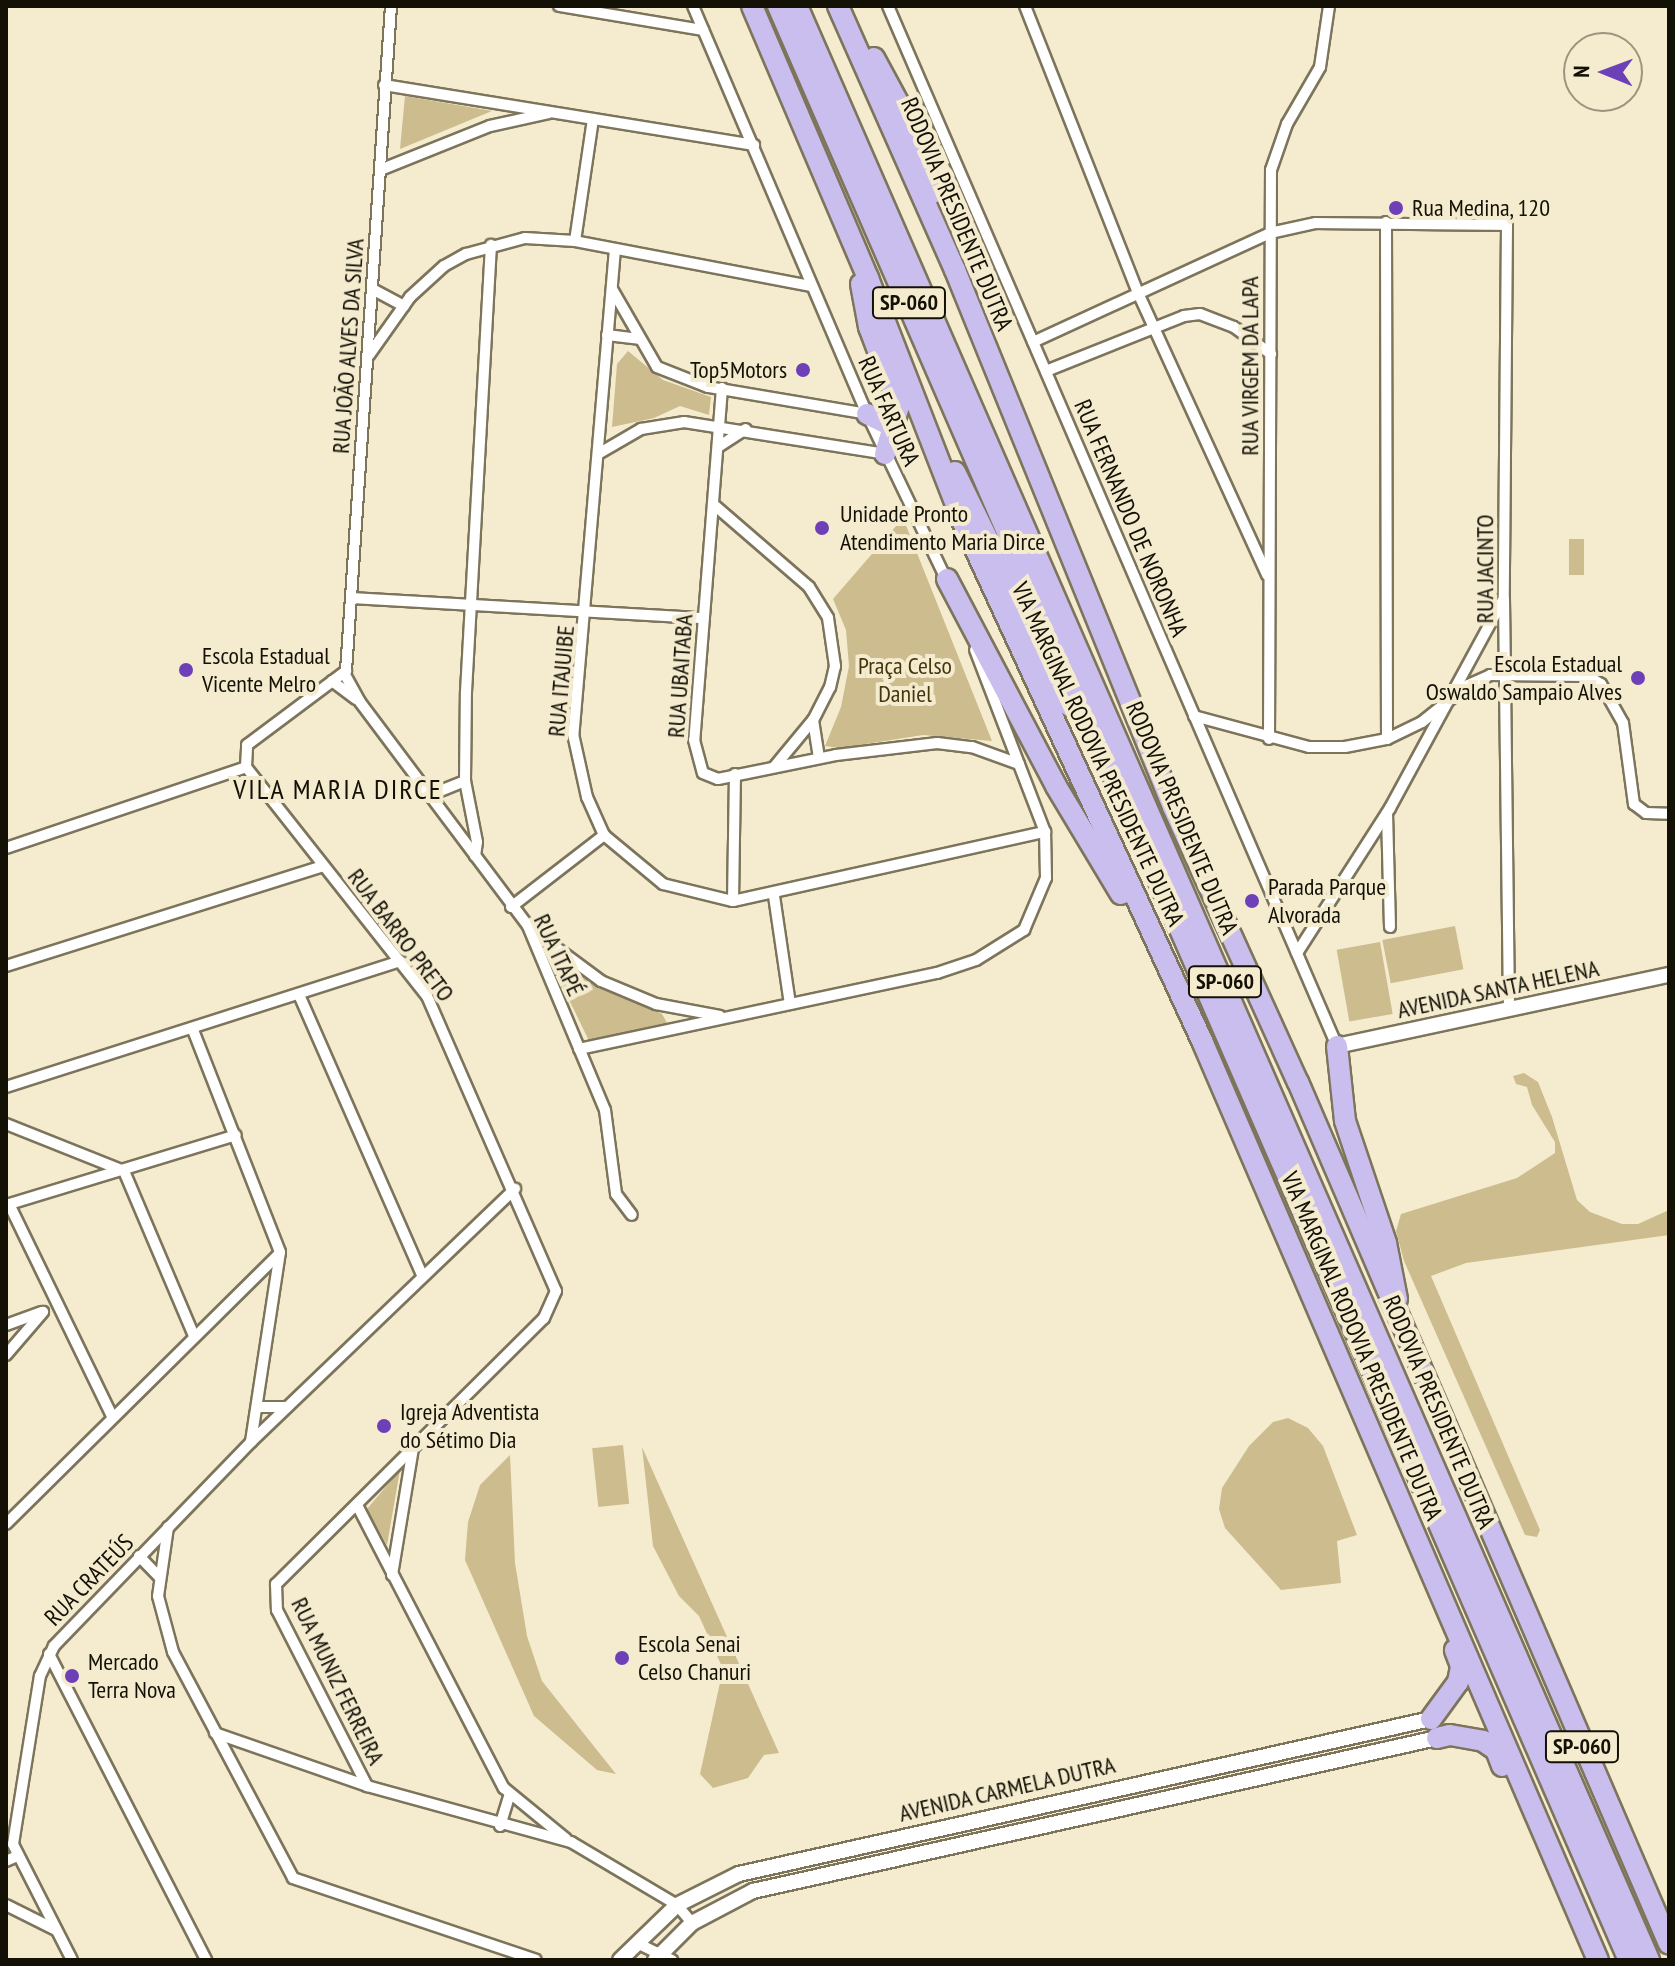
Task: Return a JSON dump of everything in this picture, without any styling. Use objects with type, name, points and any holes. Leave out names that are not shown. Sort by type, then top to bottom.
[{"type":"highway","name":"VIA MARGINAL RODOVIA PRESIDENTE DUTRA","points":[[752,6],[853,241],[961,518],[1203,1043],[1598,1960]]},
{"type":"highway","name":"RODOVIA PRESIDENTE DUTRA","points":[[778,6],[1629,1960]]},
{"type":"highway","name":"RODOVIA PRESIDENTE DUTRA","points":[[797,6],[1649,1960]]},
{"type":"highway","name":"RODOVIA PRESIDENTE DUTRA","points":[[841,6],[900,106],[924,163],[955,270],[1173,807],[1669,1944]]},
{"type":"highway","points":[[853,241],[869,327],[899,406],[890,425],[885,454]]},
{"type":"highway","points":[[867,414],[890,425]]},
{"type":"highway","points":[[923,422],[939,440],[1089,746],[1107,759]]},
{"type":"highway","points":[[947,579],[1056,786],[1114,881],[1176,1011],[1203,1043]]},
{"type":"highway","points":[[1337,1046],[1345,1121],[1386,1243],[1401,1327]]},
{"type":"highway","points":[[1419,1545],[1424,1575],[1461,1666],[1451,1698],[1434,1728],[1467,1737],[1496,1750],[1534,1839],[1559,1872]]},
{"type":"street","name":"RUA JOÃO ALVES DA SILVA","points":[[344,673],[374,290],[391,6]]},
{"type":"street","points":[[559,6],[703,30]]},
{"type":"street","name":"RUA FARTURA","points":[[693,6],[867,414],[947,579],[1045,832]]},
{"type":"street","name":"RUA FERNANDO DE NORONHA","points":[[888,6],[1337,1046]]},
{"type":"street","points":[[1025,6],[1139,295],[1269,581]]},
{"type":"street","name":"RUA VIRGEM DA LAPA","points":[[1269,739],[1270,233],[1276,148],[1320,67],[1329,6]]},
{"type":"street","points":[[384,85],[754,145]]},
{"type":"street","points":[[380,170],[490,126],[554,112]]},
{"type":"street","points":[[575,241],[593,119]]},
{"type":"street","points":[[1033,342],[1270,233],[1316,223],[1386,222],[1387,739]]},
{"type":"street","name":"RUA JACINTO","points":[[1386,222],[1507,225],[1504,599],[1509,1008]]},
{"type":"street","points":[[369,355],[404,306],[444,266],[491,245],[525,238],[575,241],[812,286]]},
{"type":"street","points":[[475,856],[477,842],[465,781],[471,604],[491,245]]},
{"type":"street","name":"RUA ITAJUIBE","points":[[615,249],[587,611],[573,734],[587,797],[604,835],[663,884],[733,901],[774,896],[1045,832]]},
{"type":"street","points":[[611,288],[657,367],[722,388],[867,414]]},
{"type":"street","points":[[374,290],[404,306]]},
{"type":"street","points":[[1046,371],[1184,316],[1216,317],[1271,354]]},
{"type":"street","points":[[607,335],[639,339]]},
{"type":"street","name":"RUA UBAITABA","points":[[722,388],[695,758],[703,773],[718,779],[819,758],[937,743],[972,747],[1019,764]]},
{"type":"street","points":[[598,454],[641,429],[684,422],[719,424],[885,454]]},
{"type":"street","points":[[718,447],[746,429]]},
{"type":"street","points":[[713,504],[795,574],[824,608],[835,666],[813,720],[775,767]]},
{"type":"street","points":[[352,598],[703,618]]},
{"type":"street","points":[[1297,953],[1387,811],[1454,696],[1504,599]]},
{"type":"street","points":[[1194,716],[1269,739],[1345,747],[1387,739],[1422,722],[1476,681],[1506,672],[1566,673],[1601,684],[1623,723],[1634,804],[1646,813],[1669,814]]},
{"type":"street","points":[[6,848],[246,767],[247,745],[344,673]]},
{"type":"street","name":"RUA ITAPÉ","points":[[344,673],[360,702],[528,926],[605,1110],[616,1194],[632,1215]]},
{"type":"street","name":"RUA ITAPÉ","points":[[332,681],[360,702]]},
{"type":"street","points":[[813,720],[819,758]]},
{"type":"street","name":"RUA BARRO PRETO","points":[[246,767],[400,961],[437,1013],[554,1277]]},
{"type":"street","points":[[733,901],[735,774]]},
{"type":"street","points":[[430,795],[465,781]]},
{"type":"street","points":[[1387,811],[1390,927]]},
{"type":"street","points":[[579,1049],[937,973],[1008,943],[1024,930],[1041,897],[1045,832]]},
{"type":"street","points":[[511,907],[604,835]]},
{"type":"street","points":[[6,966],[324,866]]},
{"type":"street","points":[[774,896],[790,1004]]},
{"type":"street","points":[[528,926],[601,981],[656,1004],[726,1017]]},
{"type":"street","points":[[6,1087],[300,997],[400,961]]},
{"type":"street","name":"AVENIDA SANTA HELENA","points":[[1337,1046],[1669,975]]},
{"type":"street","points":[[300,997],[422,1275]]},
{"type":"street","points":[[193,1030],[280,1252],[251,1442]]},
{"type":"street","points":[[6,1124],[124,1171],[194,1336]]},
{"type":"street","points":[[112,1416],[53,1304],[8,1205],[236,1135]]},
{"type":"street","name":"RUA CRATEÚS","points":[[72,1960],[17,1856],[14,1832],[40,1676],[49,1654],[139,1556],[251,1442],[515,1189]]},
{"type":"street","points":[[6,1524],[280,1252]]},
{"type":"street","name":"RUA MUNIZ FERREIRA","points":[[367,1786],[273,1595],[276,1584],[544,1318],[554,1302],[554,1277]]},
{"type":"street","points":[[6,1355],[53,1304]]},
{"type":"street","points":[[6,1325],[43,1312]]},
{"type":"street","points":[[257,1407],[287,1407]]},
{"type":"street","points":[[392,1577],[414,1448]]},
{"type":"street","points":[[357,1505],[509,1796],[571,1842],[677,1905],[692,1923]]},
{"type":"street","points":[[168,1527],[159,1577],[162,1623],[173,1652],[293,1878],[536,1960]]},
{"type":"street","points":[[139,1556],[159,1577]]},
{"type":"street","points":[[49,1654],[61,1685],[206,1960]]},
{"type":"street","points":[[40,1676],[61,1685]]},
{"type":"street","name":"AVENIDA CARMELA DUTRA","points":[[620,1960],[677,1905],[721,1880],[754,1870],[1434,1728]]},
{"type":"street","name":"AVENIDA CARMELA DUTRA","points":[[663,1958],[692,1923],[753,1891],[1434,1728]]},
{"type":"street","points":[[215,1733],[367,1786],[500,1826],[571,1842]]},
{"type":"street","points":[[500,1826],[509,1796]]},
{"type":"street","points":[[6,1861],[17,1856]]},
{"type":"street","points":[[6,1905],[56,1930]]},
{"type":"street","points":[[639,1944],[663,1958]]},
{"type":"green space","points":[[405,96],[492,111],[400,149]]},
{"type":"green space","points":[[628,351],[663,380],[711,397],[709,415],[680,406],[654,418],[612,427],[617,364]]},
{"type":"green space","name":"Praça Celso Daniel","points":[[903,518],[992,741],[923,735],[840,748],[825,746],[841,707],[849,666],[846,630],[833,599]]},
{"type":"green space","points":[[1569,539],[1584,539],[1584,575],[1569,575]]},
{"type":"green space","points":[[1455,926],[1463,969],[1391,983],[1382,940]]},
{"type":"green space","points":[[1380,942],[1393,1014],[1349,1022],[1337,950]]},
{"type":"green space","points":[[576,970],[662,1014],[674,1035],[594,1051],[557,975]]},
{"type":"green space","points":[[1524,1073],[1538,1082],[1577,1200],[1590,1212],[1622,1224],[1638,1224],[1669,1210],[1669,1235],[1466,1263],[1431,1276],[1540,1530],[1537,1537],[1525,1535],[1404,1261],[1396,1231],[1401,1214],[1517,1178],[1555,1153],[1555,1142],[1532,1105],[1527,1087],[1516,1084],[1513,1076]]},
{"type":"green space","points":[[1288,1418],[1308,1428],[1323,1446],[1357,1535],[1337,1541],[1341,1583],[1281,1590],[1225,1528],[1219,1509],[1222,1488],[1249,1446],[1273,1422]]},
{"type":"green space","points":[[623,1445],[629,1504],[598,1507],[592,1448]]},
{"type":"green space","points":[[642,1447],[779,1753],[764,1755],[748,1778],[713,1788],[700,1774],[723,1669],[699,1616],[679,1596],[653,1546]]},
{"type":"green space","points":[[510,1455],[515,1563],[527,1636],[542,1681],[616,1774],[597,1770],[534,1716],[465,1560],[468,1522],[480,1485]]},
{"type":"green space","points":[[400,1470],[387,1545],[367,1509]]},
{"type":"place","name":"Rua Medina, 120","points":[[1396,208]]},
{"type":"place","name":"Top5Motors","points":[[803,370]]},
{"type":"place","name":"Unidade Pronto Atendimento Maria Dirce","points":[[822,528]]},
{"type":"place","name":"Escola Estadual Vicente Melro","points":[[186,670]]},
{"type":"place","name":"Escola Estadual Oswaldo Sampaio Alves","points":[[1638,678]]},
{"type":"place","name":"Parada Parque Alvorada","points":[[1252,901]]},
{"type":"place","name":"Igreja Adventista do Sétimo Dia","points":[[384,1426]]},
{"type":"place","name":"Escola Senai Celso Chanuri","points":[[622,1658]]},
{"type":"place","name":"Mercado Terra Nova","points":[[72,1676]]},
{"type":"district","name":"VILA MARIA DIRCE","points":[[338,789]]}]
